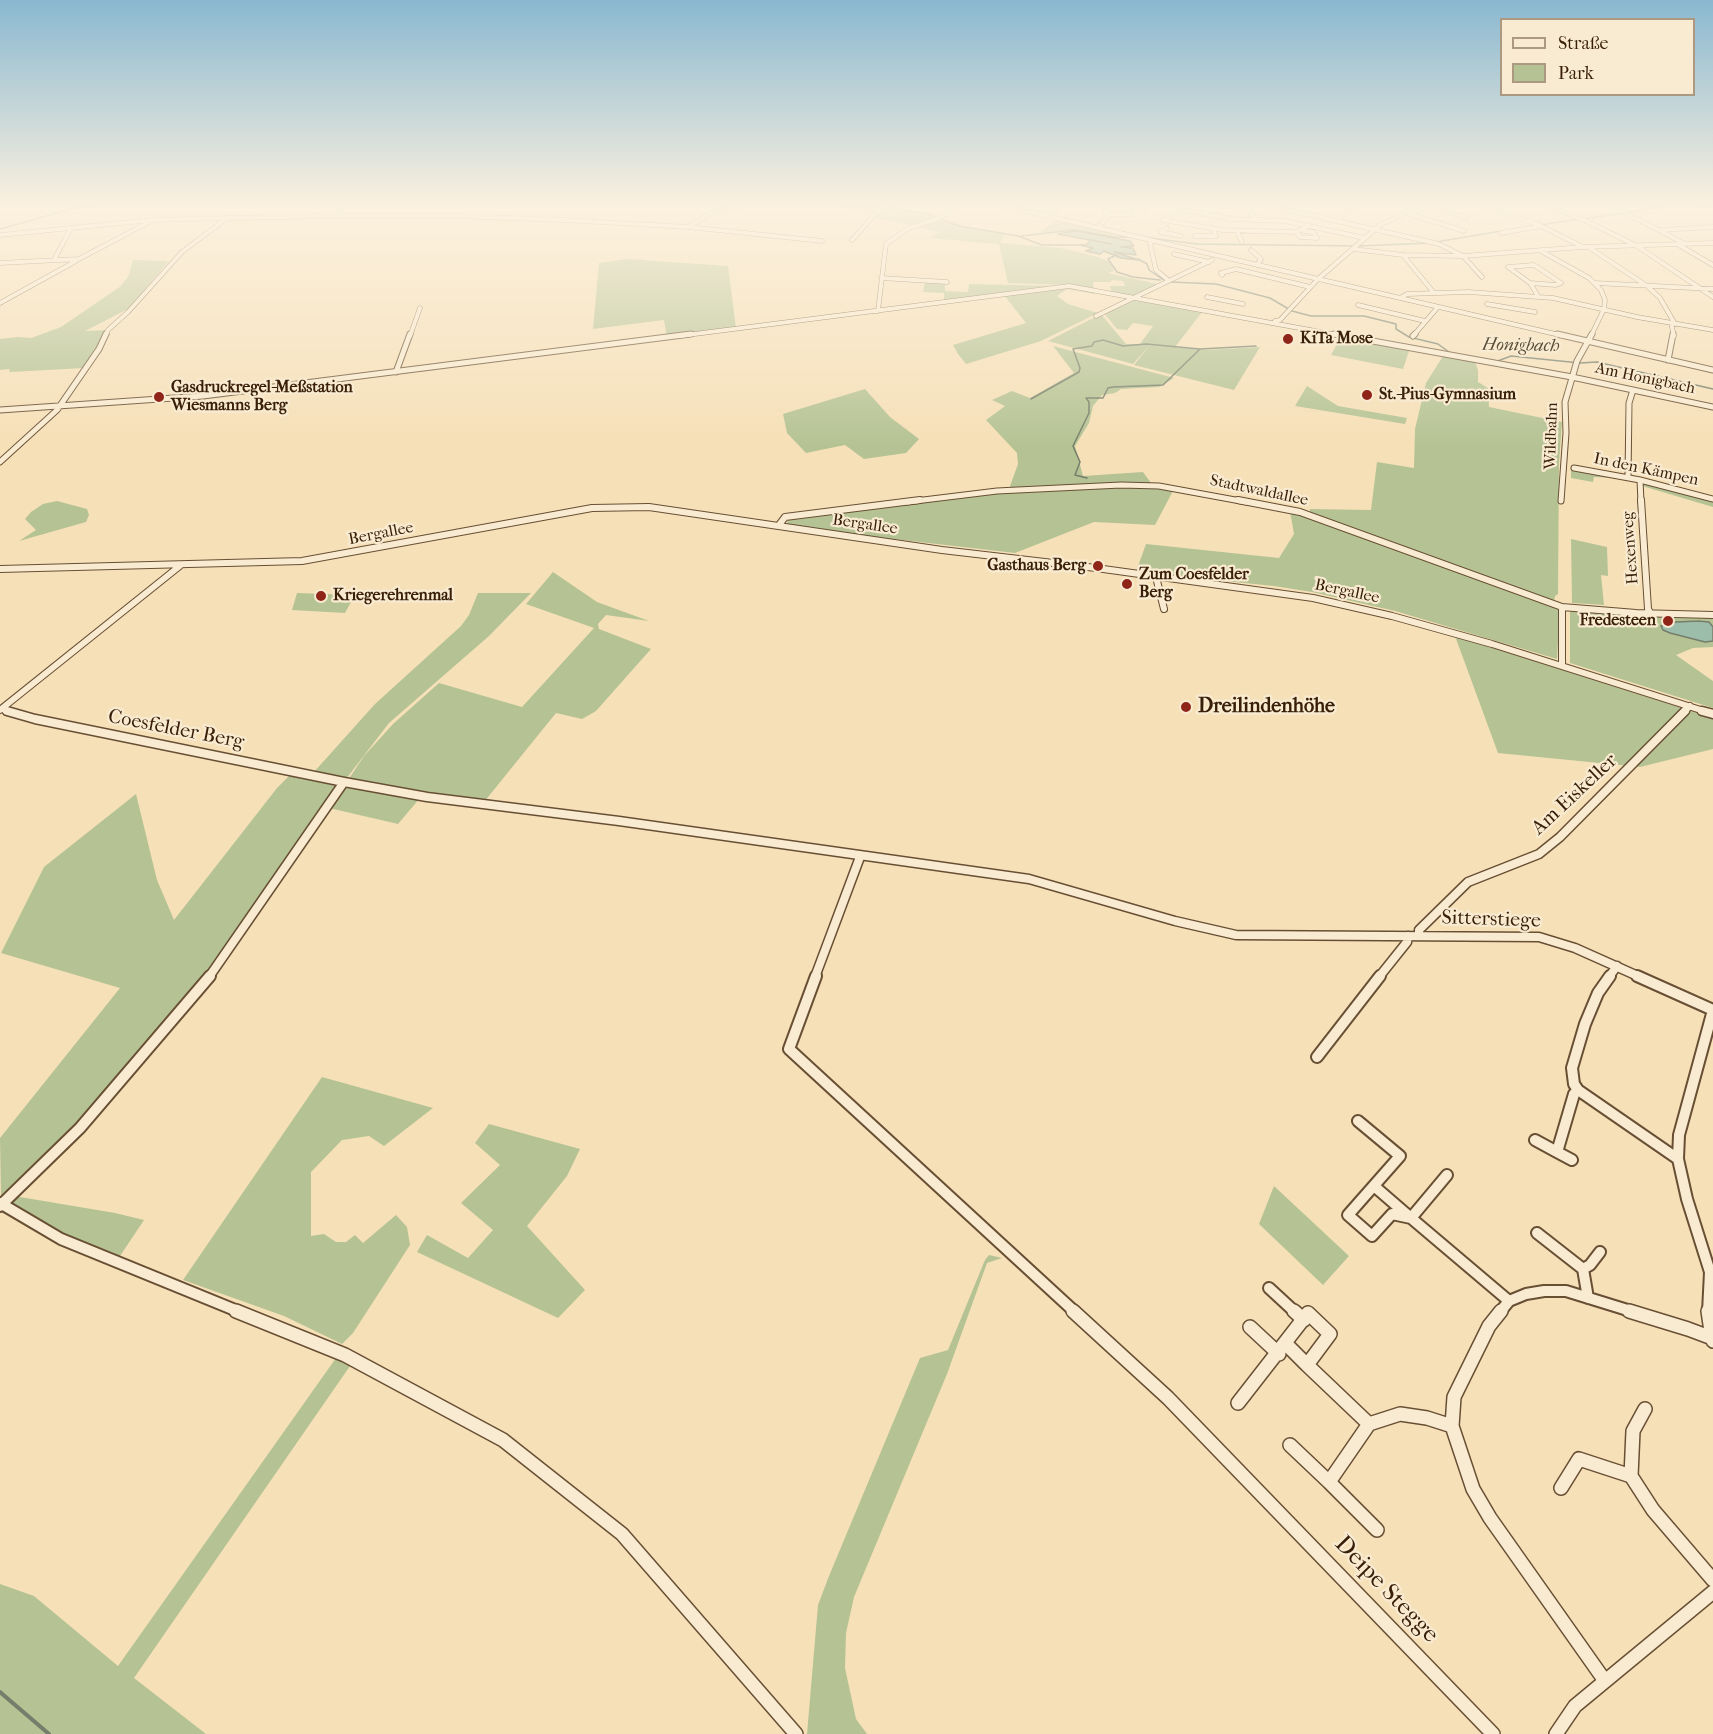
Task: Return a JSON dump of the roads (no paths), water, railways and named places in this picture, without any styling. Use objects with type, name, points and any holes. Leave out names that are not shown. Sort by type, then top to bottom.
[{"type":"street","points":[[0,303],[34,284]]},
{"type":"street","points":[[0,462],[60,407],[99,350],[108,330],[153,284]]},
{"type":"street","points":[[878,311],[880,284]]},
{"type":"street","points":[[1096,316],[1161,284]]},
{"type":"street","points":[[1302,284],[1311,286]]},
{"type":"street","points":[[1339,284],[1713,370]]},
{"type":"street","points":[[1427,284],[1434,293]]},
{"type":"street","points":[[1531,284],[1538,296]]},
{"type":"street","points":[[1542,284],[1561,284]]},
{"type":"street","points":[[1596,284],[1602,293],[1605,309]]},
{"type":"street","points":[[1611,284],[1713,289]]},
{"type":"street","points":[[1644,284],[1660,298],[1673,323],[1674,337],[1668,360]]},
{"type":"street","points":[[1694,284],[1713,297]]},
{"type":"street","name":"Am Honigbach","points":[[0,410],[203,396],[1069,286],[1275,321],[1483,362],[1572,376],[1713,407]]},
{"type":"street","points":[[1275,321],[1280,320],[1311,286]]},
{"type":"street","points":[[1400,298],[1407,294],[1434,293],[1538,296],[1565,299],[1713,330]]},
{"type":"street","points":[[1516,307],[1515,302],[1521,302],[1518,295]]},
{"type":"street","points":[[1207,297],[1243,304]]},
{"type":"street","points":[[1220,312],[1226,300]]},
{"type":"street","points":[[1487,304],[1516,307],[1535,312]]},
{"type":"street","points":[[1358,305],[1425,321]]},
{"type":"street","points":[[1413,336],[1438,307]]},
{"type":"street","points":[[396,372],[420,308]]},
{"type":"street","name":"Wildbahn","points":[[1561,501],[1566,433],[1565,402],[1576,363],[1605,309]]},
{"type":"street","points":[[1628,477],[1629,403],[1633,390]]},
{"type":"street","name":"In den Kämpen","points":[[1574,468],[1628,477],[1713,499]]},
{"type":"street","name":"Hexenweg","points":[[1640,480],[1648,609],[1651,614]]},
{"type":"street","name":"Stadtwaldallee","points":[[755,522],[997,491],[1110,485],[1159,486],[1300,512],[1562,607],[1651,614],[1713,615]]},
{"type":"street","name":"Bergallee","points":[[0,570],[181,566],[311,560],[563,513],[615,506],[649,507],[942,550],[1313,598],[1392,616],[1562,665],[1713,714]]},
{"type":"street","points":[[779,525],[785,517]]},
{"type":"street","name":"Coesfelder Berg","points":[[1,710],[181,566]]},
{"type":"street","points":[[1156,577],[1164,609]]},
{"type":"street","points":[[1562,607],[1562,665]]},
{"type":"street","name":"Am Eiskeller","points":[[1419,936],[1419,930],[1468,882],[1530,858],[1560,837],[1690,706]]},
{"type":"street","name":"Coesfelder Berg","points":[[1,710],[35,720],[427,797],[619,821],[860,857]]},
{"type":"street","points":[[344,782],[211,975],[186,1006],[80,1128],[1,1205],[61,1239],[345,1355],[503,1440],[622,1534],[796,1734]]},
{"type":"street","name":"Sitterstiege","points":[[860,857],[1029,879],[1207,929],[1253,936],[1539,937],[1575,948],[1713,1010]]},
{"type":"street","name":"Deipe Stegge","points":[[860,857],[789,1049],[1168,1398],[1493,1734]]},
{"type":"street","points":[[1317,1057],[1353,1008],[1393,961],[1407,942],[1408,936]]},
{"type":"street","points":[[1617,966],[1598,993],[1582,1035],[1572,1068],[1574,1084],[1578,1090],[1678,1159]]},
{"type":"street","points":[[1605,1681],[1490,1518],[1473,1489],[1452,1426],[1454,1397],[1489,1326],[1509,1301],[1526,1294],[1566,1291],[1712,1339],[1708,1318],[1712,1273],[1687,1198],[1678,1159],[1679,1135],[1713,1010]]},
{"type":"street","points":[[1557,1152],[1574,1094],[1578,1090]]},
{"type":"street","points":[[1358,1121],[1400,1156],[1348,1215],[1372,1236],[1392,1214],[1411,1218]]},
{"type":"street","points":[[1535,1140],[1572,1160]]},
{"type":"street","points":[[1411,1218],[1447,1174]]},
{"type":"street","points":[[1374,1186],[1509,1301]]},
{"type":"street","points":[[1537,1233],[1583,1269],[1588,1298]]},
{"type":"street","points":[[1583,1269],[1590,1265],[1600,1252]]},
{"type":"street","points":[[1269,1287],[1304,1320]]},
{"type":"street","points":[[1238,1403],[1283,1349],[1308,1313],[1330,1334],[1307,1365]]},
{"type":"street","points":[[1250,1327],[1307,1365],[1369,1424]]},
{"type":"street","points":[[1645,1409],[1634,1431],[1631,1476],[1653,1510],[1713,1580]]},
{"type":"street","points":[[1329,1482],[1369,1424],[1400,1414],[1427,1418],[1452,1426]]},
{"type":"street","name":"Deipe Stegge","points":[[1290,1444],[1377,1530]]},
{"type":"street","points":[[1561,1488],[1579,1459],[1631,1476]]},
{"type":"street","points":[[1556,1734],[1575,1706],[1713,1592]]},
{"type":"waterway","name":"Honigbach","points":[[1214,284],[1270,298],[1292,311],[1311,316],[1364,316],[1396,324],[1396,329],[1409,337],[1438,344],[1449,352]]},
{"type":"waterway","points":[[1031,399],[1079,372],[1080,368],[1073,349],[1092,346],[1094,342],[1103,340],[1123,346],[1146,344],[1200,349]]},
{"type":"waterway","points":[[1200,349],[1256,346]]},
{"type":"waterway","points":[[1087,478],[1075,475],[1080,462],[1073,446],[1089,413],[1089,402],[1086,398],[1103,398],[1108,388],[1113,387],[1163,385],[1200,349]]},
{"type":"waterway","name":"Honigbach","points":[[1495,362],[1511,356],[1580,363],[1597,362],[1713,389]]},
{"type":"waterway","points":[[0,1692],[49,1734]]},
{"type":"place","name":"KiTa Mose","points":[[1288,339]]},
{"type":"place","name":"St.-Pius-Gymnasium","points":[[1367,395]]},
{"type":"place","name":"Gasdruckregel-Meßstation Wiesmanns Berg","points":[[159,397]]},
{"type":"place","name":"Gasthaus Berg","points":[[1098,566]]},
{"type":"place","name":"Zum Coesfelder Berg","points":[[1127,584]]},
{"type":"place","name":"Kriegerehrenmal","points":[[321,596]]},
{"type":"place","name":"Fredesteen","points":[[1668,621]]},
{"type":"place","name":"Dreilindenhöhe","points":[[1186,707]]}]
